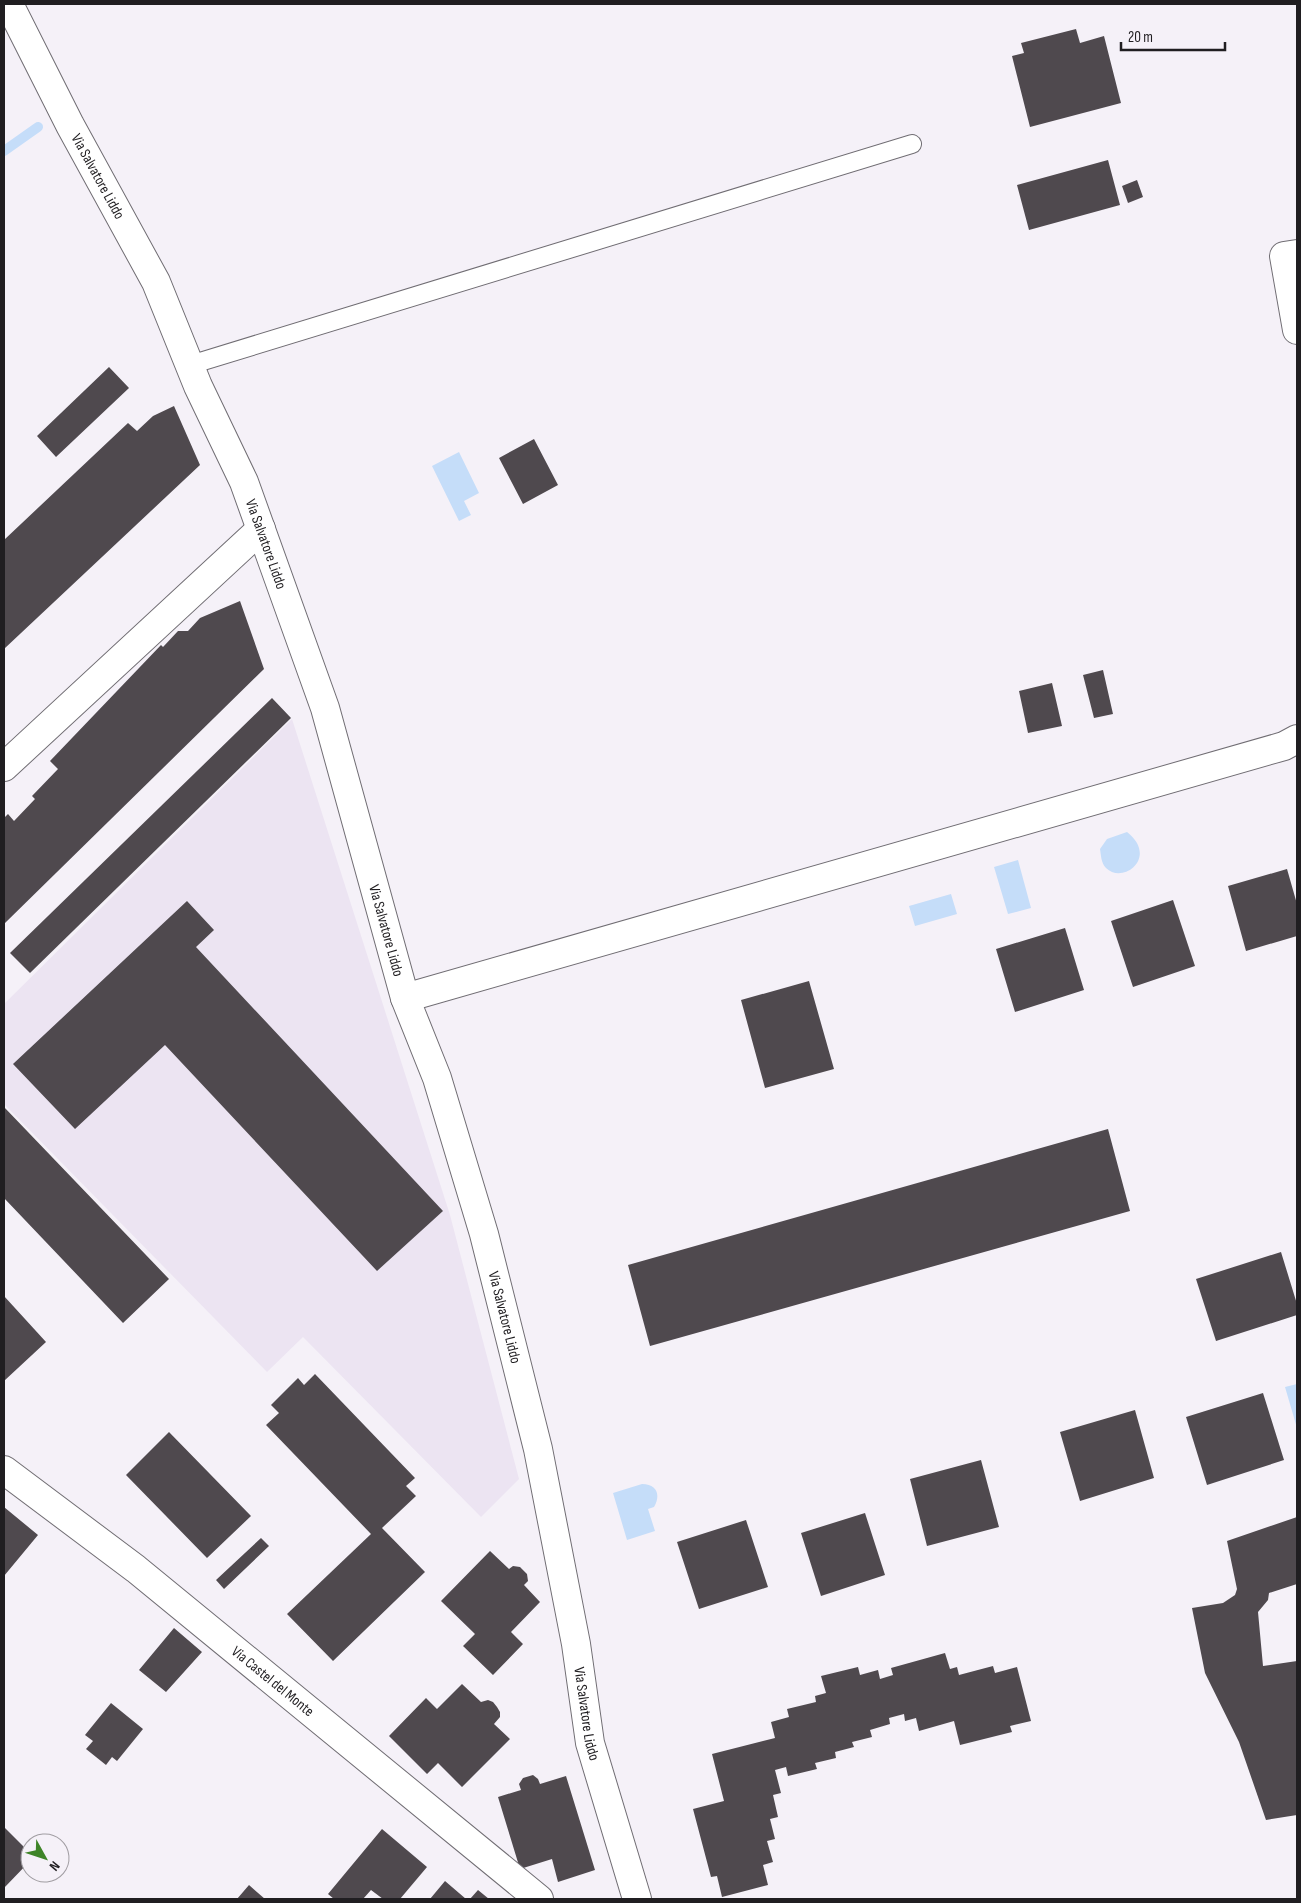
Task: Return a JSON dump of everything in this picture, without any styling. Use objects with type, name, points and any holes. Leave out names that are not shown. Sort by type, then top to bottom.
[{"type":"street","name":"Via Salvatore Liddo","points":[[9,4],[70,125],[156,282],[190,365],[244,482],[324,708],[405,998],[437,1078],[484,1234],[538,1449],[576,1644],[590,1743],[637,1899]]},
{"type":"street","points":[[1297,254],[1284,256],[1297,330]]},
{"type":"street","points":[[4,767],[261,529]]},
{"type":"street","points":[[405,998],[1284,746],[1297,739]]},
{"type":"street","name":"Via Castel del Monte","points":[[4,1470],[136,1569],[539,1899]]},
{"type":"lane","points":[[190,365],[912,144]]},
{"type":"shaded area","points":[[292,719],[450,1215],[519,1479],[481,1517],[303,1337],[267,1372],[4,1104],[4,1004]]},
{"type":"water","points":[[459,452],[479,493],[464,501],[471,515],[459,521],[432,466]]},
{"type":"water","points":[[1127,832],[1136,841],[1140,851],[1139,859],[1129,871],[1113,872],[1103,864],[1100,849],[1107,839]]},
{"type":"water","points":[[1018,860],[1031,908],[1008,914],[994,867]]},
{"type":"water","points":[[951,894],[957,914],[915,926],[909,906]]},
{"type":"water","points":[[1297,1384],[1297,1428],[1285,1387]]},
{"type":"water","points":[[647,1484],[654,1488],[657,1494],[654,1507],[648,1509],[655,1531],[627,1540],[613,1493]]},
{"type":"building","points":[[1076,29],[1080,43],[1104,36],[1121,103],[1030,127],[1012,56],[1024,53],[1021,43]]},
{"type":"building","points":[[1108,160],[1120,205],[1029,230],[1017,185]]},
{"type":"building","points":[[1137,180],[1143,197],[1128,203],[1122,186]]},
{"type":"building","points":[[109,367],[129,388],[56,457],[37,436]]},
{"type":"building","points":[[174,406],[200,465],[4,649],[4,540],[128,423],[137,431],[153,416]]},
{"type":"building","points":[[534,439],[558,485],[523,504],[499,458]]},
{"type":"building","points":[[240,601],[264,669],[4,924],[4,818],[8,814],[14,821],[35,799],[32,796],[58,769],[50,761],[161,645],[163,647],[178,631],[188,631],[200,618]]},
{"type":"building","points":[[1103,670],[1113,714],[1094,718],[1083,675]]},
{"type":"building","points":[[1052,683],[1062,726],[1028,733],[1019,691]]},
{"type":"building","points":[[272,698],[291,718],[30,973],[10,953]]},
{"type":"building","points":[[1287,869],[1297,904],[1297,936],[1246,951],[1228,886]]},
{"type":"building","points":[[1173,900],[1195,966],[1133,987],[1111,921]]},
{"type":"building","points":[[187,901],[214,930],[196,947],[443,1211],[377,1271],[165,1045],[75,1129],[13,1064]]},
{"type":"building","points":[[1065,928],[1084,990],[1015,1012],[996,949]]},
{"type":"building","points":[[809,981],[834,1069],[765,1088],[741,1000]]},
{"type":"building","points":[[4,1107],[169,1279],[123,1323],[4,1198]]},
{"type":"building","points":[[1108,1129],[1130,1211],[650,1346],[628,1265]]},
{"type":"building","points":[[1281,1252],[1297,1304],[1297,1315],[1216,1341],[1196,1279]]},
{"type":"building","points":[[4,1296],[46,1342],[4,1381]]},
{"type":"building","points":[[315,1374],[415,1478],[406,1486],[416,1496],[382,1528],[425,1572],[333,1661],[287,1614],[371,1534],[266,1425],[279,1413],[271,1405],[298,1378],[304,1385]]},
{"type":"building","points":[[1263,1393],[1284,1460],[1207,1485],[1186,1417]]},
{"type":"building","points":[[1135,1410],[1154,1478],[1080,1501],[1060,1432]]},
{"type":"building","points":[[169,1432],[251,1516],[207,1558],[126,1475]]},
{"type":"building","points":[[981,1460],[999,1527],[927,1546],[910,1479]]},
{"type":"building","points":[[4,1507],[38,1535],[4,1576]]},
{"type":"building","points":[[865,1513],[885,1575],[821,1596],[801,1533]]},
{"type":"building","points":[[1297,1517],[1297,1584],[1269,1593],[1268,1600],[1258,1612],[1263,1666],[1297,1661],[1297,1815],[1266,1820],[1239,1742],[1205,1673],[1192,1608],[1223,1603],[1235,1595],[1237,1589],[1227,1541]]},
{"type":"building","points":[[746,1520],[768,1587],[699,1609],[677,1542]]},
{"type":"building","points":[[261,1538],[269,1546],[224,1589],[216,1580]]},
{"type":"building","points":[[490,1551],[509,1569],[513,1566],[520,1567],[527,1574],[528,1581],[524,1585],[540,1602],[511,1632],[523,1644],[493,1675],[463,1646],[475,1634],[441,1601]]},
{"type":"building","points":[[174,1628],[202,1652],[166,1692],[139,1670]]},
{"type":"building","points":[[945,1653],[950,1669],[957,1667],[959,1675],[993,1666],[995,1673],[1017,1667],[1031,1721],[1010,1726],[1012,1732],[960,1745],[954,1721],[919,1731],[916,1718],[905,1721],[904,1714],[889,1718],[890,1724],[870,1730],[872,1737],[852,1742],[854,1747],[835,1752],[836,1758],[815,1763],[817,1769],[788,1776],[786,1767],[775,1770],[781,1793],[773,1795],[778,1817],[770,1819],[775,1839],[767,1841],[773,1862],[763,1865],[768,1885],[722,1897],[717,1876],[711,1877],[693,1809],[724,1801],[712,1754],[775,1738],[771,1722],[789,1717],[787,1709],[816,1702],[815,1696],[826,1693],[821,1676],[858,1667],[860,1675],[878,1670],[880,1679],[893,1675],[891,1668]]},
{"type":"building","points":[[462,1684],[481,1702],[488,1700],[493,1702],[500,1712],[500,1717],[494,1724],[510,1739],[462,1787],[438,1763],[427,1774],[389,1736],[426,1698],[437,1709]]},
{"type":"building","points":[[111,1703],[143,1729],[117,1761],[112,1757],[106,1765],[86,1749],[93,1741],[85,1735]]},
{"type":"building","points":[[533,1775],[540,1784],[566,1776],[595,1870],[558,1882],[552,1859],[520,1869],[498,1797],[521,1790],[519,1784],[523,1778]]},
{"type":"building","points":[[5,1828],[20,1843],[20,1871],[4,1888]]},
{"type":"building","points":[[382,1829],[427,1867],[400,1899],[383,1899],[371,1890],[363,1899],[334,1899],[328,1894]]},
{"type":"building","points":[[445,1881],[466,1899],[430,1899]]},
{"type":"building","points":[[249,1885],[265,1899],[237,1899]]},
{"type":"building","points":[[478,1890],[489,1899],[470,1899]]},
{"type":"waterway","points":[[4,151],[38,127]]}]
